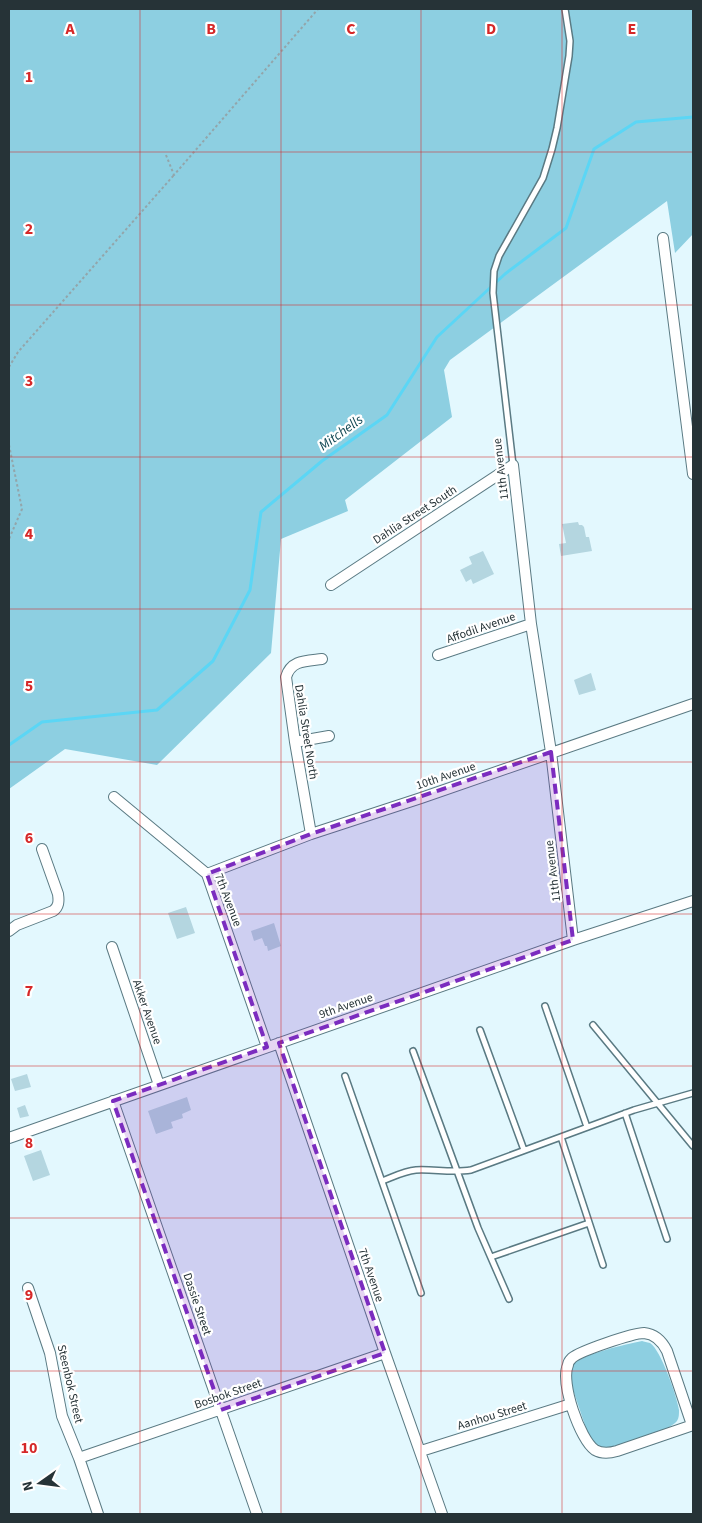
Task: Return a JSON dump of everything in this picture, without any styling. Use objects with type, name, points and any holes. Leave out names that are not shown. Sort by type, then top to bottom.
[{"type":"street","points":[[663,238],[693,474]]},
{"type":"street","name":"Dahlia Street South","points":[[331,585],[513,466]]},
{"type":"street","name":"11th Avenue","points":[[513,466],[531,624],[551,752],[573,940]]},
{"type":"street","name":"Affodil Avenue","points":[[438,655],[531,624]]},
{"type":"street","name":"Dahlia Street North","points":[[311,834],[286,677],[288,670],[293,665],[322,658]]},
{"type":"street","name":"10th Avenue","points":[[207,874],[311,834],[693,704]]},
{"type":"street","points":[[295,742],[329,736]]},
{"type":"street","name":"7th Avenue","points":[[114,797],[207,874],[267,1047]]},
{"type":"street","points":[[9,931],[17,925],[53,911],[57,907],[58,894],[42,850]]},
{"type":"street","name":"9th Avenue","points":[[9,1138],[573,940],[693,901]]},
{"type":"street","name":"Akker Avenue","points":[[112,947],[159,1085]]},
{"type":"street","name":"7th Avenue","points":[[279,1043],[442,1514]]},
{"type":"street","name":"Dassie Street","points":[[113,1101],[257,1514]]},
{"type":"street","name":"Steenbok Street","points":[[28,1288],[50,1353],[62,1416],[98,1514]]},
{"type":"street","points":[[640,1333],[647,1334],[661,1341],[667,1351],[693,1425],[624,1449],[601,1452],[592,1447],[585,1438],[571,1404],[565,1375],[566,1368],[572,1359],[585,1351],[640,1333]]},
{"type":"street","name":"Bosbok Street","points":[[79,1458],[385,1353]]},
{"type":"street","name":"Aanhou Street","points":[[421,1451],[571,1404]]},
{"type":"lane","name":"11th Avenue","points":[[513,466],[493,293],[494,271],[499,256],[536,193],[552,149],[569,56],[570,41],[565,9]]},
{"type":"lane","points":[[545,1006],[587,1127]]},
{"type":"lane","points":[[593,1025],[693,1146]]},
{"type":"lane","points":[[480,1030],[524,1150]]},
{"type":"lane","points":[[413,1051],[478,1228],[509,1299]]},
{"type":"lane","points":[[345,1076],[421,1293]]},
{"type":"lane","points":[[382,1181],[416,1170],[457,1172],[471,1170],[625,1113],[693,1093]]},
{"type":"lane","points":[[625,1113],[667,1239]]},
{"type":"lane","points":[[561,1137],[603,1265]]},
{"type":"lane","points":[[491,1257],[589,1223]]},
{"type":"path","points":[[9,367],[18,352],[318,9]]},
{"type":"path","points":[[166,155],[174,175]]},
{"type":"path","points":[[9,445],[22,509],[9,539]]},
{"type":"highlighted area","points":[[551,752],[573,940],[279,1043],[385,1353],[221,1410],[113,1101],[267,1047],[207,874],[311,834]]},
{"type":"shaded area","points":[[9,9],[693,9],[693,234],[675,253],[667,201],[450,360],[444,370],[452,417],[345,500],[348,511],[281,539],[271,653],[157,765],[65,749],[9,789]]},
{"type":"shaded area","points":[[642,1341],[650,1343],[659,1355],[678,1404],[678,1420],[665,1429],[645,1437],[608,1448],[599,1447],[589,1437],[570,1381],[573,1364],[595,1353]]},
{"type":"building","points":[[578,522],[579,525],[584,527],[586,537],[589,537],[592,551],[561,556],[559,544],[566,543],[562,524]]},
{"type":"building","points":[[483,551],[494,574],[473,584],[471,579],[466,582],[460,570],[472,564],[469,557]]},
{"type":"building","points":[[591,673],[596,690],[579,695],[574,680]]},
{"type":"building","points":[[186,907],[195,933],[177,939],[168,913]]},
{"type":"building","points":[[274,923],[281,946],[268,951],[262,938],[254,941],[251,931]]},
{"type":"building","points":[[27,1074],[31,1087],[15,1091],[11,1079]]},
{"type":"building","points":[[187,1097],[191,1110],[182,1114],[183,1118],[171,1122],[173,1128],[156,1134],[148,1111]]},
{"type":"building","points":[[25,1105],[29,1116],[20,1118],[17,1108]]},
{"type":"building","points":[[41,1150],[50,1175],[33,1181],[24,1156]]},
{"type":"waterway","name":"Mitchells","points":[[9,745],[42,722],[157,710],[213,661],[250,590],[261,512],[322,461],[387,415],[437,337],[505,274],[566,228],[594,149],[636,122],[693,117]]}]
